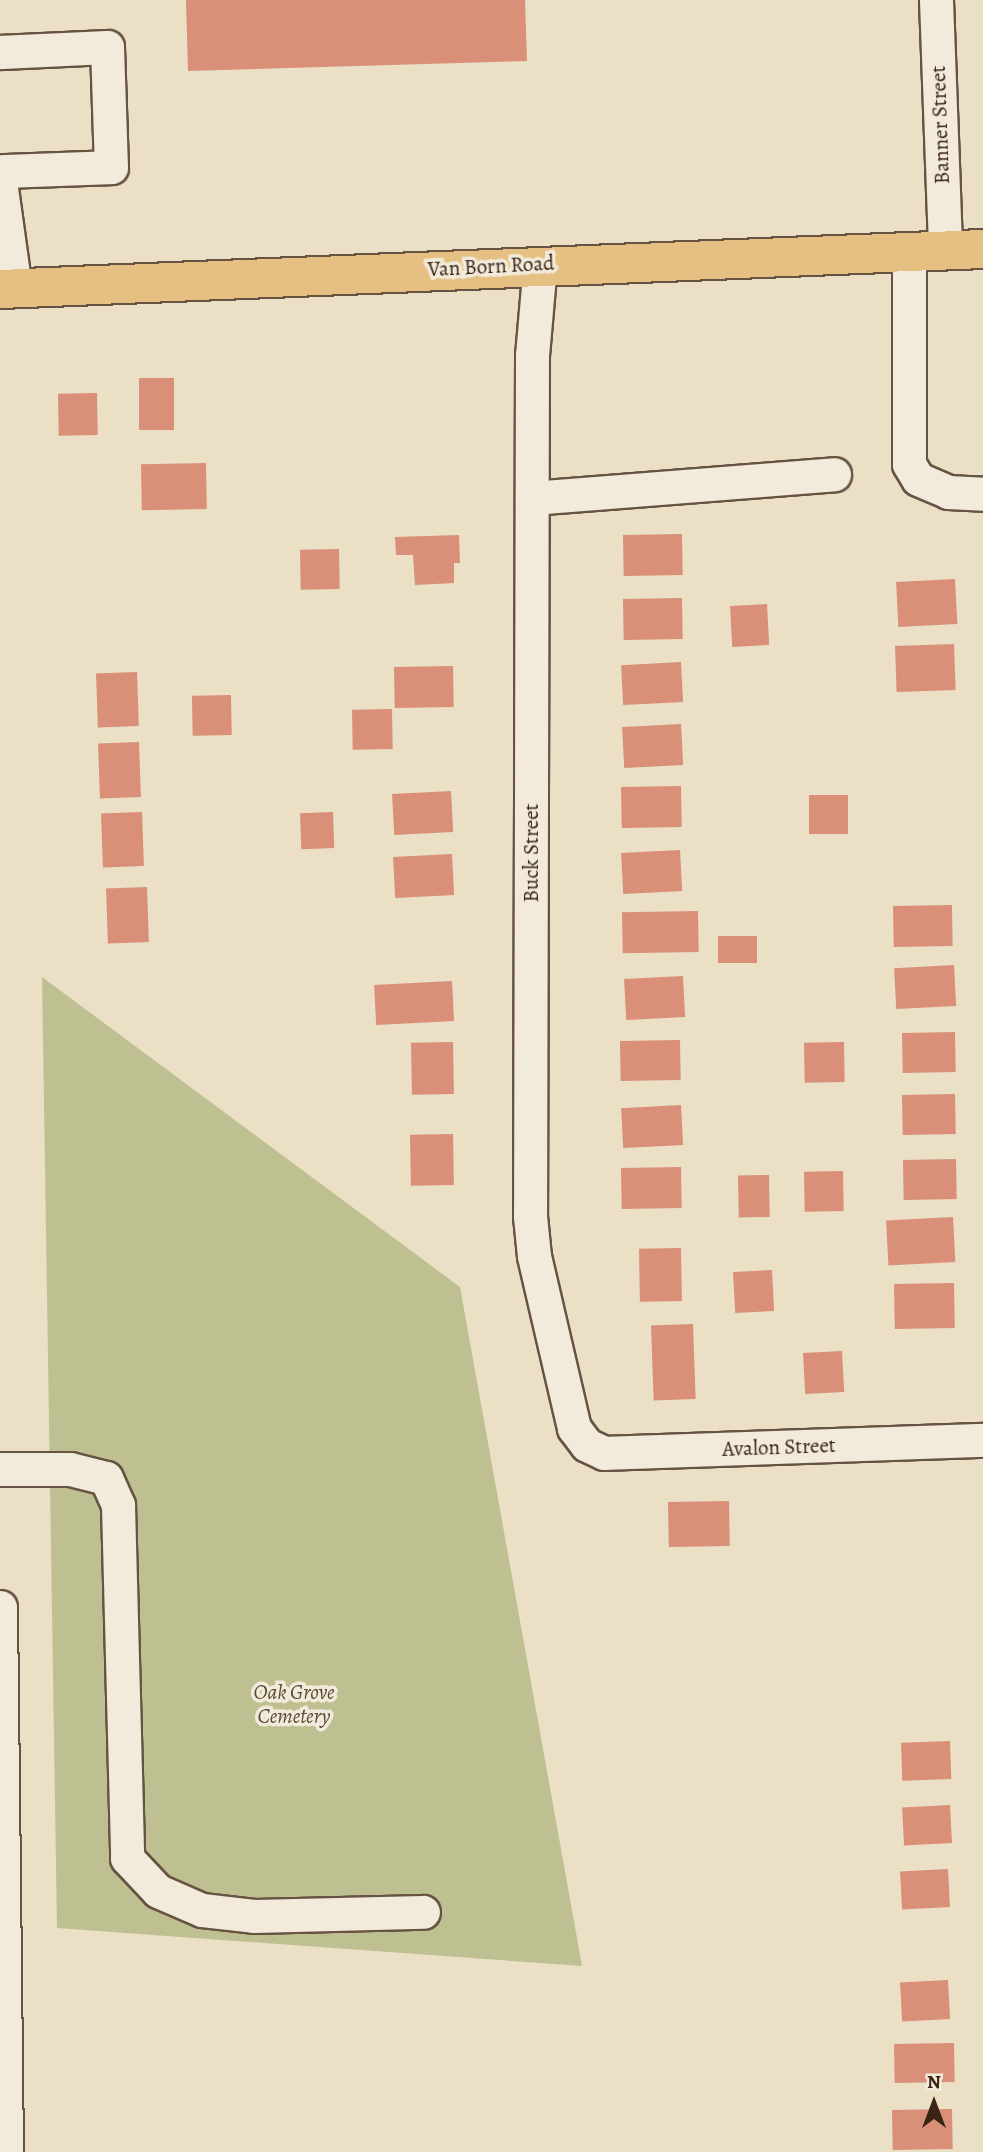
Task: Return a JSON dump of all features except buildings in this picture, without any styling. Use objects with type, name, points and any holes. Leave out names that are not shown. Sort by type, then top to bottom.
[{"type":"main road","name":"Van Born Road","points":[[8,289],[540,264],[983,249]]},
{"type":"street","name":"Banner Street","points":[[936,0],[927,250],[909,464],[918,479],[948,492],[983,494]]},
{"type":"street","points":[[0,52],[107,47],[111,167],[0,171]]},
{"type":"street","points":[[0,181],[8,289]]},
{"type":"street","name":"Buck Street","points":[[540,264],[532,355],[530,1216],[534,1256],[574,1428],[580,1436]]},
{"type":"street","points":[[532,498],[834,474]]},
{"type":"street","name":"Avalon Street","points":[[580,1436],[604,1452],[983,1440]]},
{"type":"street","points":[[0,1469],[70,1469],[106,1478],[118,1506],[127,1858],[150,1883],[158,1891],[202,1910],[254,1916],[423,1912]]},
{"type":"street","points":[[0,1606],[6,2152]]},
{"type":"green space","name":"Oak Grove Cemetery","points":[[42,977],[460,1287],[582,1966],[57,1928]]}]
